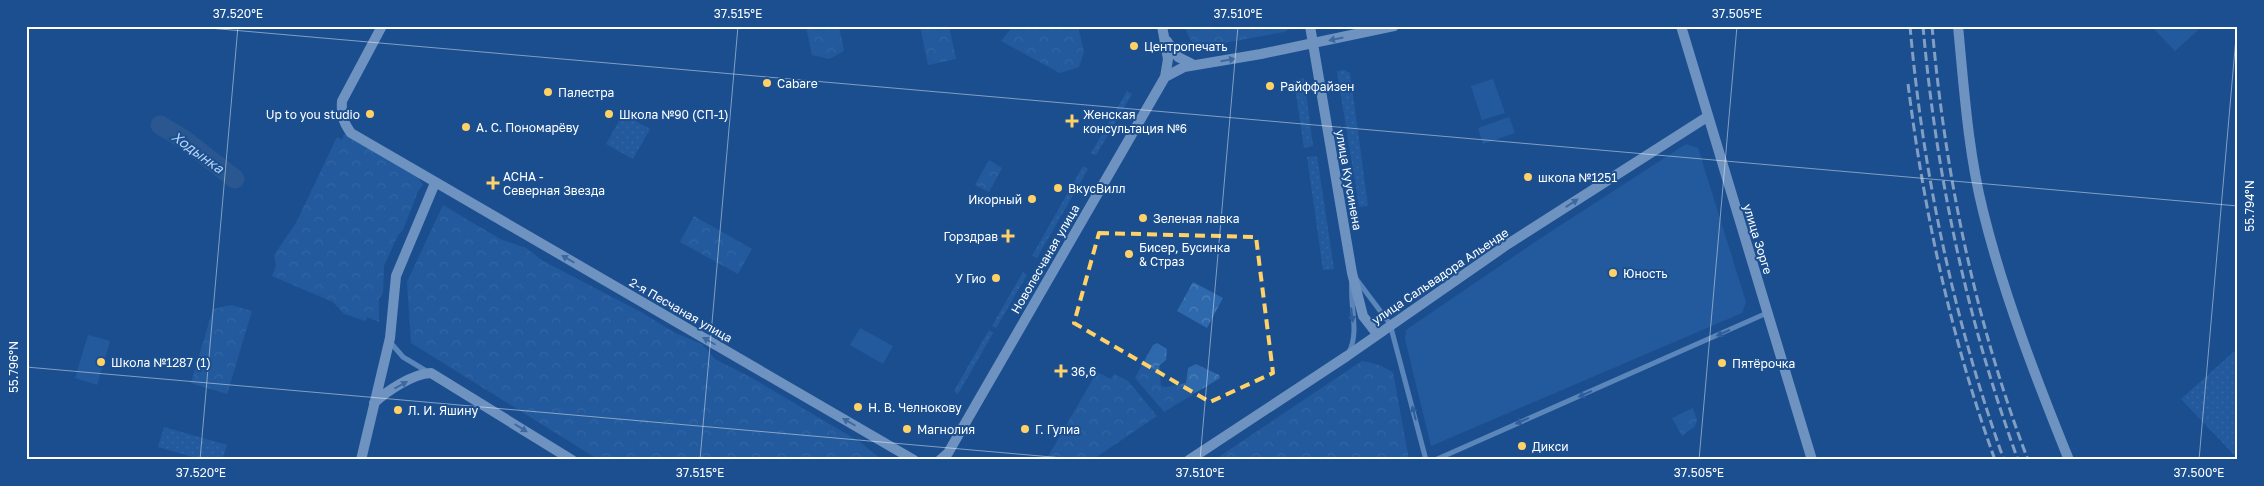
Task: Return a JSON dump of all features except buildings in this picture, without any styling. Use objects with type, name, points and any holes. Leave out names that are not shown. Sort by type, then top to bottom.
[{"type":"street","name":"2-я Песчаная улица","points":[[382,26],[342,101],[341,114],[344,124],[351,133],[914,460]]},
{"type":"street","name":"улица Куусинена","points":[[1310,26],[1352,273],[1363,316],[1377,334]]},
{"type":"street","points":[[1165,77],[1177,70],[1195,65],[1313,44],[1394,26]]},
{"type":"street","name":"улица Зорге","points":[[1680,26],[1812,460]]},
{"type":"street","points":[[1958,26],[1974,167],[1982,212],[1999,268],[2047,407],[2068,460]]},
{"type":"street","points":[[1163,30],[1178,57],[1195,65]]},
{"type":"street","points":[[1163,30],[1168,59],[1165,77]]},
{"type":"street","name":"Новопесчаная улица","points":[[945,457],[1165,77]]},
{"type":"street","name":"улица Сальвадора Альенде","points":[[1189,460],[1347,356],[1390,324],[1508,244],[1707,117]]},
{"type":"street","points":[[361,460],[389,342],[396,276],[435,183]]},
{"type":"street","points":[[1352,273],[1390,324],[1426,460]]},
{"type":"street","points":[[1347,356],[1354,334],[1350,302],[1352,273]]},
{"type":"street","points":[[1435,460],[1767,313]]},
{"type":"street","points":[[389,342],[403,358],[431,373],[572,460]]},
{"type":"street","points":[[374,403],[381,396],[418,376],[431,373]]},
{"type":"highlighted area","points":[[1099,233],[1256,237],[1273,373],[1210,402],[1074,323]]},
{"type":"green space","points":[[839,26],[844,51],[829,59],[812,55],[806,27]]},
{"type":"green space","points":[[920,26],[949,26],[956,59],[928,65]]},
{"type":"green space","points":[[1013,26],[1078,26],[1084,52],[1079,67],[1060,73],[1001,41]]},
{"type":"green space","points":[[1185,26],[1294,26],[1284,32],[1202,47],[1190,40]]},
{"type":"green space","points":[[2151,26],[2196,26],[2199,29],[2175,51]]},
{"type":"green space","points":[[1344,70],[1350,73],[1368,206],[1359,207],[1337,71]]},
{"type":"green space","points":[[1304,78],[1313,146],[1304,148],[1294,80]]},
{"type":"green space","points":[[1493,79],[1505,113],[1482,120],[1471,86]]},
{"type":"green space","points":[[1127,91],[1132,94],[1096,155],[1091,153]]},
{"type":"green space","points":[[623,114],[650,129],[633,159],[606,144]]},
{"type":"green space","points":[[1509,117],[1515,133],[1483,144],[1478,128]]},
{"type":"green space","points":[[349,133],[418,177],[423,185],[418,191],[403,230],[398,235],[384,266],[383,293],[379,299],[379,322],[367,317],[366,321],[344,314],[333,302],[272,276],[276,266],[274,255],[296,223],[337,137],[342,140],[344,134]]},
{"type":"green space","name":"Юность","points":[[1686,144],[1698,148],[1746,302],[1742,313],[1431,446],[1405,339],[1406,330],[1538,240]]},
{"type":"green space","points":[[1317,156],[1334,269],[1323,270],[1307,157]]},
{"type":"green space","points":[[989,160],[1002,168],[989,192],[975,185]]},
{"type":"green space","points":[[1083,166],[1088,169],[1037,258],[1032,256]]},
{"type":"green space","points":[[443,205],[500,239],[526,248],[543,261],[641,312],[675,333],[702,344],[715,359],[752,378],[860,442],[882,460],[599,460],[411,343],[407,282]]},
{"type":"green space","points":[[694,216],[752,249],[738,274],[680,242]]},
{"type":"green space","points":[[1023,272],[1027,275],[996,328],[992,326]]},
{"type":"green space","points":[[1193,282],[1223,298],[1207,328],[1177,311]]},
{"type":"green space","points":[[231,305],[252,311],[227,394],[191,383],[213,309]]},
{"type":"green space","points":[[860,328],[893,346],[883,364],[850,345]]},
{"type":"green space","points":[[989,330],[993,333],[958,394],[954,391]]},
{"type":"green space","points":[[88,335],[110,341],[97,385],[75,378]]},
{"type":"green space","points":[[1157,343],[1167,349],[1166,360],[1159,366],[1161,386],[1166,387],[1186,383],[1188,368],[1196,364],[1219,375],[1220,378],[1164,412],[1135,378],[1153,345]]},
{"type":"green space","points":[[2238,348],[2238,459],[2181,399]]},
{"type":"green space","points":[[1362,361],[1379,365],[1393,372],[1409,460],[1214,460]]},
{"type":"green space","points":[[1097,372],[1111,379],[1114,374],[1128,381],[1157,416],[1092,460],[1046,460]]},
{"type":"green space","points":[[1693,408],[1697,420],[1695,426],[1682,436],[1672,418]]},
{"type":"green space","points":[[164,427],[227,445],[222,460],[203,460],[158,447]]},
{"type":"waterway","name":"Ходынка","points":[[160,125],[185,140],[235,179]]},
{"type":"railway","points":[[1910,26],[1923,137],[1943,246],[1970,354],[2004,460]]},
{"type":"railway","points":[[1923,26],[1936,137],[1956,246],[1983,354],[2018,460]]},
{"type":"railway","points":[[1932,26],[1945,137],[1965,246],[1992,354],[2028,460]]},
{"type":"railway","points":[[1908,84],[1922,180],[1941,274],[1965,368],[1995,460]]},
{"type":"place","name":"Центропечать","points":[[1134,46]]},
{"type":"place","name":"Cabare","points":[[767,83]]},
{"type":"place","name":"Райффайзен","points":[[1270,86]]},
{"type":"place","name":"Палестра","points":[[548,92]]},
{"type":"place","name":"Up to you studio","points":[[370,114]]},
{"type":"place","name":"Школа №90 (СП-1)","points":[[609,114]]},
{"type":"place","name":"Женская консультация №6","points":[[1072,121]]},
{"type":"place","name":"А. С. Пономарёву","points":[[466,127]]},
{"type":"place","name":"школа №1251","points":[[1528,177]]},
{"type":"place","name":"АСНА - Северная Звезда","points":[[493,183]]},
{"type":"place","name":"ВкусВилл","points":[[1058,188]]},
{"type":"place","name":"Икорный","points":[[1032,199]]},
{"type":"place","name":"Зеленая лавка","points":[[1143,218]]},
{"type":"place","name":"Горздрав","points":[[1008,236]]},
{"type":"place","name":"Бисер, Бусинка & Страз","points":[[1129,254]]},
{"type":"place","name":"Юность","points":[[1613,273]]},
{"type":"place","name":"У Гио","points":[[996,278]]},
{"type":"place","name":"Школа №1287 (1)","points":[[101,362]]},
{"type":"place","name":"Пятёрочка","points":[[1722,363]]},
{"type":"place","name":"36,6","points":[[1061,371]]},
{"type":"place","name":"Н. В. Челнокову","points":[[858,407]]},
{"type":"place","name":"Л. И. Яшину","points":[[398,410]]},
{"type":"place","name":"Магнолия","points":[[907,429]]},
{"type":"place","name":"Г. Гулиа","points":[[1025,429]]},
{"type":"place","name":"Дикси","points":[[1522,446]]}]
